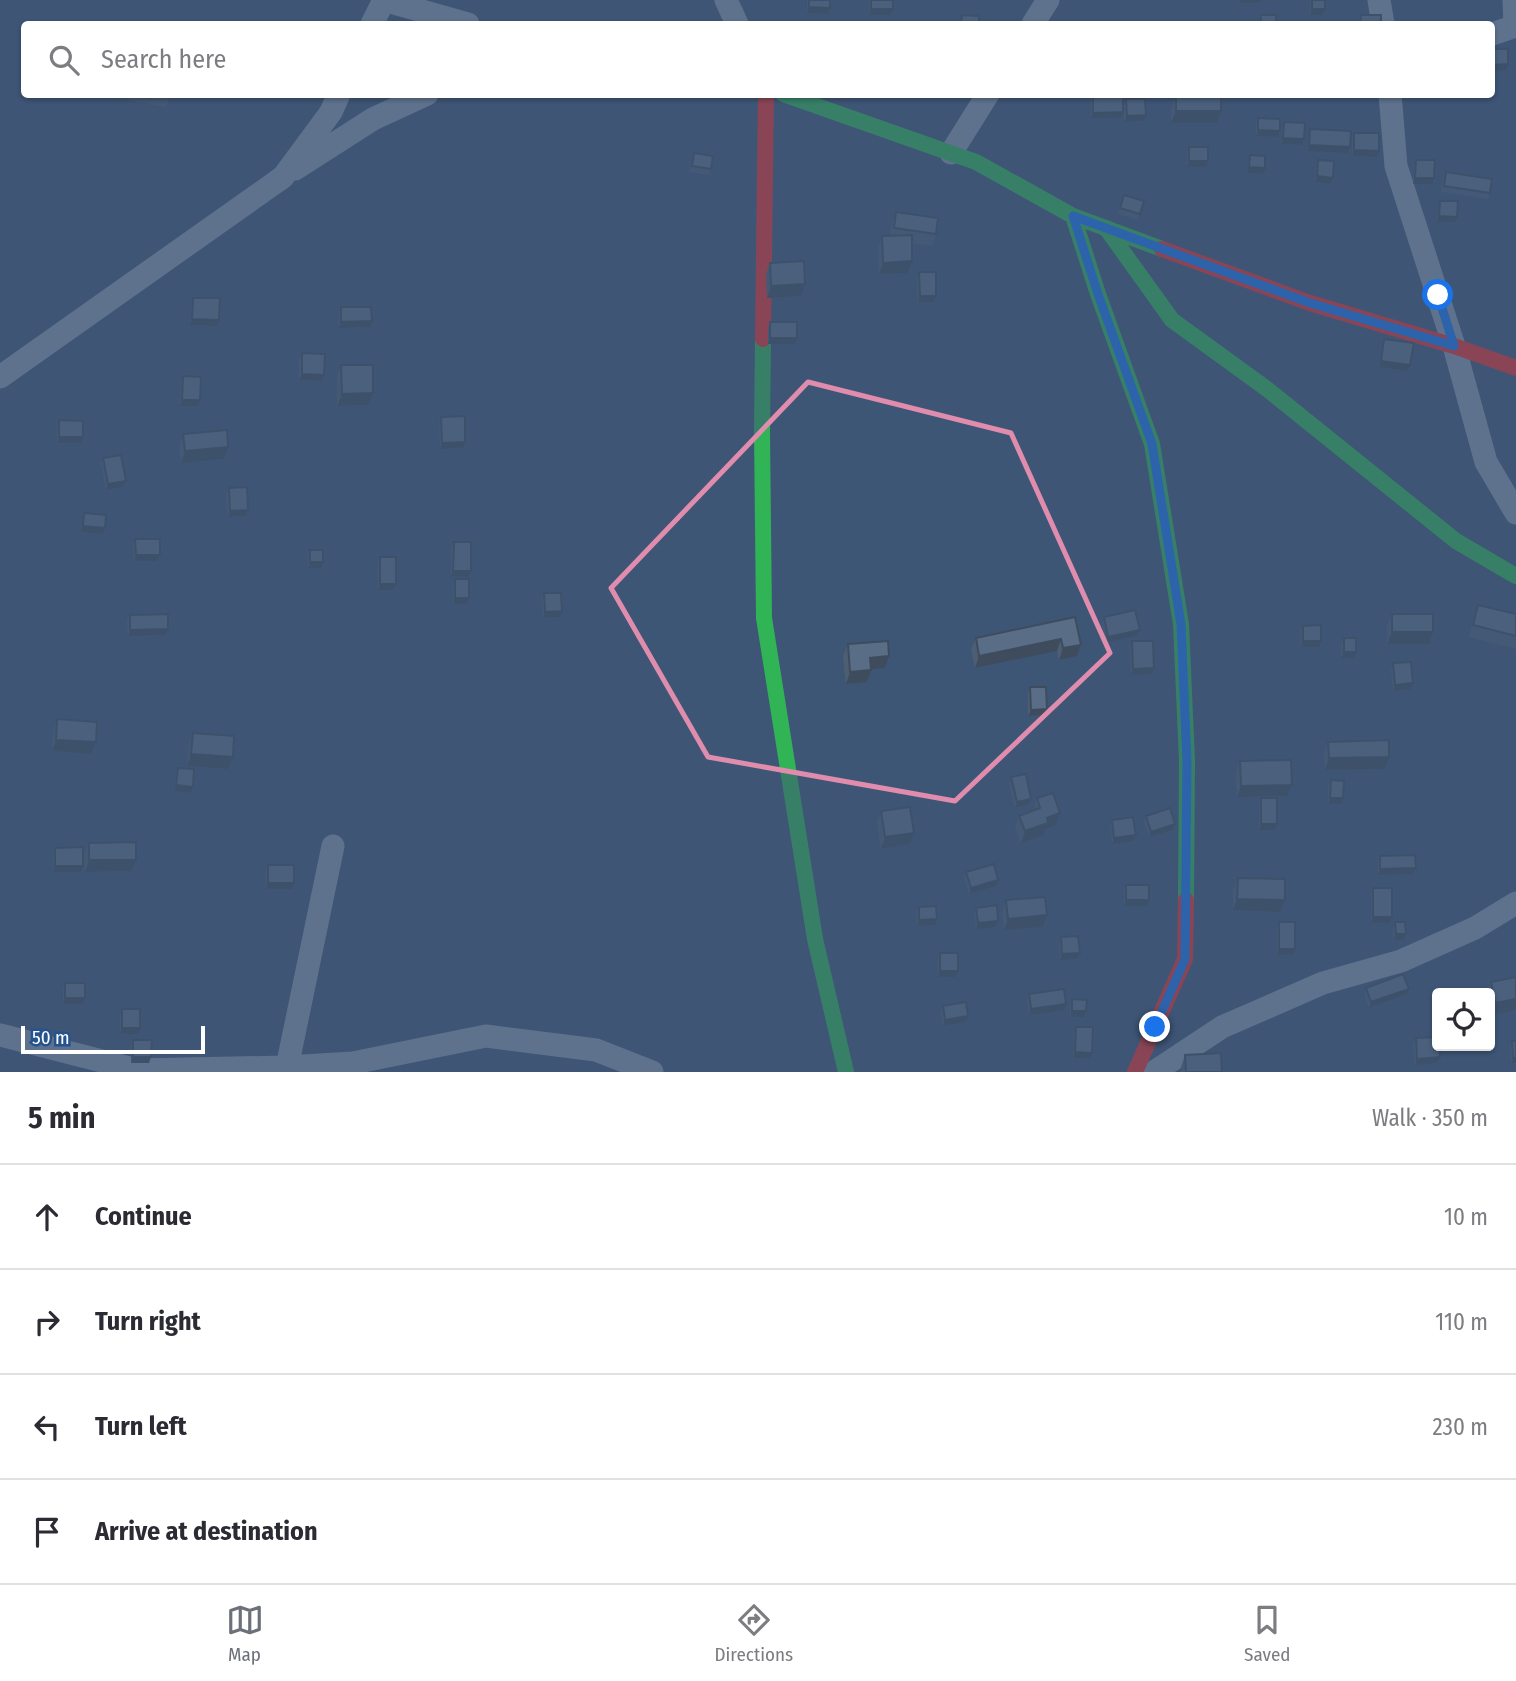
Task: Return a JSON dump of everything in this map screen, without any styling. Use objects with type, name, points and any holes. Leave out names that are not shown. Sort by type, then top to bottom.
[{"type":"street","points":[[374,21],[384,0],[458,21]]},
{"type":"street","points":[[726,0],[736,21]]},
{"type":"street","points":[[1034,21],[1048,0]]},
{"type":"street","points":[[1379,0],[1382,21]]},
{"type":"street","points":[[1495,33],[1515,26],[1514,0]]},
{"type":"street","points":[[283,177],[331,111],[337,98]]},
{"type":"street","points":[[0,377],[283,177],[373,119],[418,98]]},
{"type":"street","points":[[766,98],[762,432],[764,618],[815,939],[846,1072]]},
{"type":"street","points":[[794,98],[976,162],[1073,216],[1310,303],[1454,346],[1516,368]]},
{"type":"street","points":[[951,153],[985,98]]},
{"type":"street","points":[[1390,98],[1396,166],[1454,346],[1486,462],[1516,513]]},
{"type":"street","points":[[1073,216],[1152,444],[1181,624],[1187,761],[1185,959],[1135,1072]]},
{"type":"street","points":[[1106,228],[1172,320],[1267,389],[1456,541],[1516,576]]},
{"type":"street","points":[[286,1070],[333,846]]},
{"type":"street","points":[[1154,1072],[1222,1027],[1322,983],[1401,961],[1475,928],[1516,903]]},
{"type":"street","points":[[0,1035],[137,1070],[286,1070],[353,1063],[486,1037],[596,1050],[652,1072]]},
{"type":"highlighted area","points":[[808,382],[1011,433],[1110,653],[955,801],[708,757],[611,588]]},
{"type":"building","points":[[809,0],[830,0],[830,8],[809,7]]},
{"type":"building","points":[[871,0],[893,0],[893,9],[871,9]]},
{"type":"building","points":[[1312,0],[1325,0],[1325,9],[1312,9]]},
{"type":"building","points":[[962,15],[979,16],[979,21],[961,21]]},
{"type":"building","points":[[1261,15],[1276,15],[1276,21],[1261,21]]},
{"type":"building","points":[[1361,15],[1381,15],[1381,21],[1360,21]]},
{"type":"building","points":[[1495,49],[1508,49],[1508,64],[1495,65]]},
{"type":"building","points":[[1093,98],[1123,98],[1123,112],[1093,113]]},
{"type":"building","points":[[1176,98],[1221,98],[1221,111],[1176,111]]},
{"type":"building","points":[[1126,99],[1145,99],[1146,115],[1127,116]]},
{"type":"building","points":[[1258,118],[1280,119],[1280,131],[1258,130]]},
{"type":"building","points":[[1284,122],[1305,123],[1304,139],[1283,138]]},
{"type":"building","points":[[1310,129],[1351,131],[1350,147],[1309,145]]},
{"type":"building","points":[[1354,133],[1379,133],[1379,151],[1354,150]]},
{"type":"building","points":[[1189,147],[1208,147],[1208,161],[1189,161]]},
{"type":"building","points":[[694,153],[713,156],[711,169],[692,166]]},
{"type":"building","points":[[1250,155],[1265,156],[1265,168],[1249,167]]},
{"type":"building","points":[[1318,160],[1334,161],[1333,178],[1317,176]]},
{"type":"building","points":[[1416,160],[1435,160],[1434,178],[1415,178]]},
{"type":"building","points":[[1446,172],[1492,179],[1490,193],[1444,186]]},
{"type":"building","points":[[1124,195],[1144,201],[1140,214],[1120,208]]},
{"type":"building","points":[[1440,201],[1458,201],[1457,217],[1439,216]]},
{"type":"building","points":[[896,212],[938,218],[936,234],[894,228]]},
{"type":"building","points":[[912,235],[912,261],[883,263],[882,236]]},
{"type":"building","points":[[804,261],[805,284],[771,286],[770,263]]},
{"type":"building","points":[[919,272],[936,272],[936,296],[920,296]]},
{"type":"building","points":[[193,298],[220,298],[219,320],[192,319]]},
{"type":"building","points":[[341,307],[371,307],[372,321],[341,322]]},
{"type":"building","points":[[770,322],[797,322],[797,338],[770,338]]},
{"type":"building","points":[[1384,339],[1414,343],[1410,365],[1381,361]]},
{"type":"building","points":[[302,353],[325,354],[324,375],[302,374]]},
{"type":"building","points":[[341,365],[373,365],[373,393],[342,394]]},
{"type":"building","points":[[183,376],[201,377],[200,400],[182,400]]},
{"type":"building","points":[[465,416],[465,442],[442,443],[441,417]]},
{"type":"building","points":[[59,420],[83,421],[83,437],[59,437]]},
{"type":"building","points":[[227,430],[228,447],[185,451],[183,434]]},
{"type":"building","points":[[121,455],[126,481],[108,484],[103,458]]},
{"type":"building","points":[[247,487],[248,510],[230,511],[229,488]]},
{"type":"building","points":[[84,513],[106,515],[105,528],[83,526]]},
{"type":"building","points":[[135,539],[160,539],[160,555],[136,555]]},
{"type":"building","points":[[454,542],[471,542],[471,571],[453,571]]},
{"type":"building","points":[[310,550],[323,550],[323,562],[310,562]]},
{"type":"building","points":[[380,557],[396,557],[396,584],[380,584]]},
{"type":"building","points":[[455,579],[469,579],[469,598],[455,598]]},
{"type":"building","points":[[544,593],[561,593],[562,611],[545,612]]},
{"type":"building","points":[[1478,605],[1516,614],[1516,636],[1473,625]]},
{"type":"building","points":[[1135,610],[1140,630],[1108,637],[1104,617]]},
{"type":"building","points":[[168,614],[168,629],[130,630],[130,615]]},
{"type":"building","points":[[1392,614],[1433,614],[1433,632],[1392,632]]},
{"type":"building","points":[[1075,617],[1081,645],[1063,648],[1061,639],[979,656],[976,638]]},
{"type":"building","points":[[1321,625],[1321,641],[1303,641],[1303,626]]},
{"type":"building","points":[[1344,638],[1356,638],[1356,652],[1344,652]]},
{"type":"building","points":[[888,641],[889,656],[870,658],[871,670],[850,672],[848,644]]},
{"type":"building","points":[[1132,641],[1153,641],[1154,668],[1133,669]]},
{"type":"building","points":[[1411,662],[1413,683],[1395,685],[1393,663]]},
{"type":"building","points":[[1030,687],[1046,687],[1047,709],[1031,710]]},
{"type":"building","points":[[57,719],[97,722],[96,742],[56,740]]},
{"type":"building","points":[[193,733],[234,736],[233,757],[191,754]]},
{"type":"building","points":[[1389,740],[1389,757],[1329,758],[1328,742]]},
{"type":"building","points":[[1291,760],[1292,785],[1241,786],[1240,761]]},
{"type":"building","points":[[178,768],[194,769],[193,787],[176,785]]},
{"type":"building","points":[[1026,774],[1031,799],[1017,802],[1011,777]]},
{"type":"building","points":[[1331,780],[1344,781],[1343,798],[1330,798]]},
{"type":"building","points":[[1053,793],[1060,813],[1047,818],[1048,823],[1025,831],[1019,816],[1040,808],[1037,798]]},
{"type":"building","points":[[1261,798],[1277,798],[1277,824],[1261,824]]},
{"type":"building","points":[[910,807],[914,833],[885,837],[881,811]]},
{"type":"building","points":[[1170,808],[1175,824],[1151,832],[1146,816]]},
{"type":"building","points":[[1133,817],[1136,835],[1114,838],[1112,820]]},
{"type":"building","points":[[136,842],[136,860],[89,860],[89,843]]},
{"type":"building","points":[[83,847],[83,866],[55,866],[55,848]]},
{"type":"building","points":[[1415,855],[1416,868],[1380,869],[1380,856]]},
{"type":"building","points":[[994,864],[998,880],[971,888],[966,872]]},
{"type":"building","points":[[268,865],[294,865],[294,883],[268,883]]},
{"type":"building","points":[[1238,878],[1285,879],[1285,900],[1237,899]]},
{"type":"building","points":[[1126,885],[1149,885],[1149,900],[1126,900]]},
{"type":"building","points":[[1373,888],[1392,888],[1392,917],[1373,917]]},
{"type":"building","points":[[1045,897],[1047,915],[1008,919],[1006,900]]},
{"type":"building","points":[[997,905],[998,921],[978,923],[976,908]]},
{"type":"building","points":[[936,906],[937,919],[919,920],[919,907]]},
{"type":"building","points":[[1279,922],[1295,922],[1295,949],[1279,949]]},
{"type":"building","points":[[1395,922],[1405,922],[1406,934],[1396,934]]},
{"type":"building","points":[[1078,936],[1080,953],[1062,954],[1061,937]]},
{"type":"building","points":[[940,953],[958,953],[958,971],[940,971]]},
{"type":"building","points":[[1403,974],[1409,989],[1371,1002],[1366,988]]},
{"type":"building","points":[[1516,977],[1516,999],[1495,1003],[1495,988],[1492,988],[1491,982]]},
{"type":"building","points":[[65,983],[85,983],[85,998],[65,998]]},
{"type":"building","points":[[1064,989],[1066,1004],[1031,1009],[1029,994]]},
{"type":"building","points":[[1072,999],[1087,1000],[1086,1011],[1072,1011]]},
{"type":"building","points":[[966,1002],[968,1016],[945,1020],[943,1006]]},
{"type":"building","points":[[122,1009],[140,1009],[140,1028],[122,1028]]},
{"type":"building","points":[[1076,1027],[1093,1027],[1092,1053],[1075,1052]]},
{"type":"building","points":[[1432,1037],[1432,1051],[1439,1051],[1440,1057],[1417,1059],[1416,1038]]},
{"type":"building","points":[[133,1040],[152,1040],[151,1057],[133,1057]]},
{"type":"building","points":[[1512,1041],[1516,1041],[1516,1058],[1513,1058]]},
{"type":"building","points":[[1221,1053],[1222,1072],[1186,1072],[1185,1055]]},
{"type":"traffic: fast","points":[[794,98],[976,162],[1073,216],[1162,249]]},
{"type":"traffic: fast","points":[[1073,216],[1152,444],[1181,624],[1187,761],[1186,900]]},
{"type":"traffic: fast","points":[[1106,228],[1172,320],[1267,389],[1456,541],[1516,576]]},
{"type":"traffic: fast","points":[[763,339],[764,618],[815,939],[846,1072]]},
{"type":"traffic: jam","points":[[763,339],[766,98]]},
{"type":"traffic: jam","points":[[1162,249],[1310,303],[1454,346],[1516,368]]},
{"type":"traffic: jam","points":[[1135,1072],[1185,959],[1186,900]]},
{"type":"route","points":[[1155,1027],[1185,959],[1187,761],[1181,624],[1152,444],[1073,216],[1310,303],[1454,346],[1438,295]]}]
